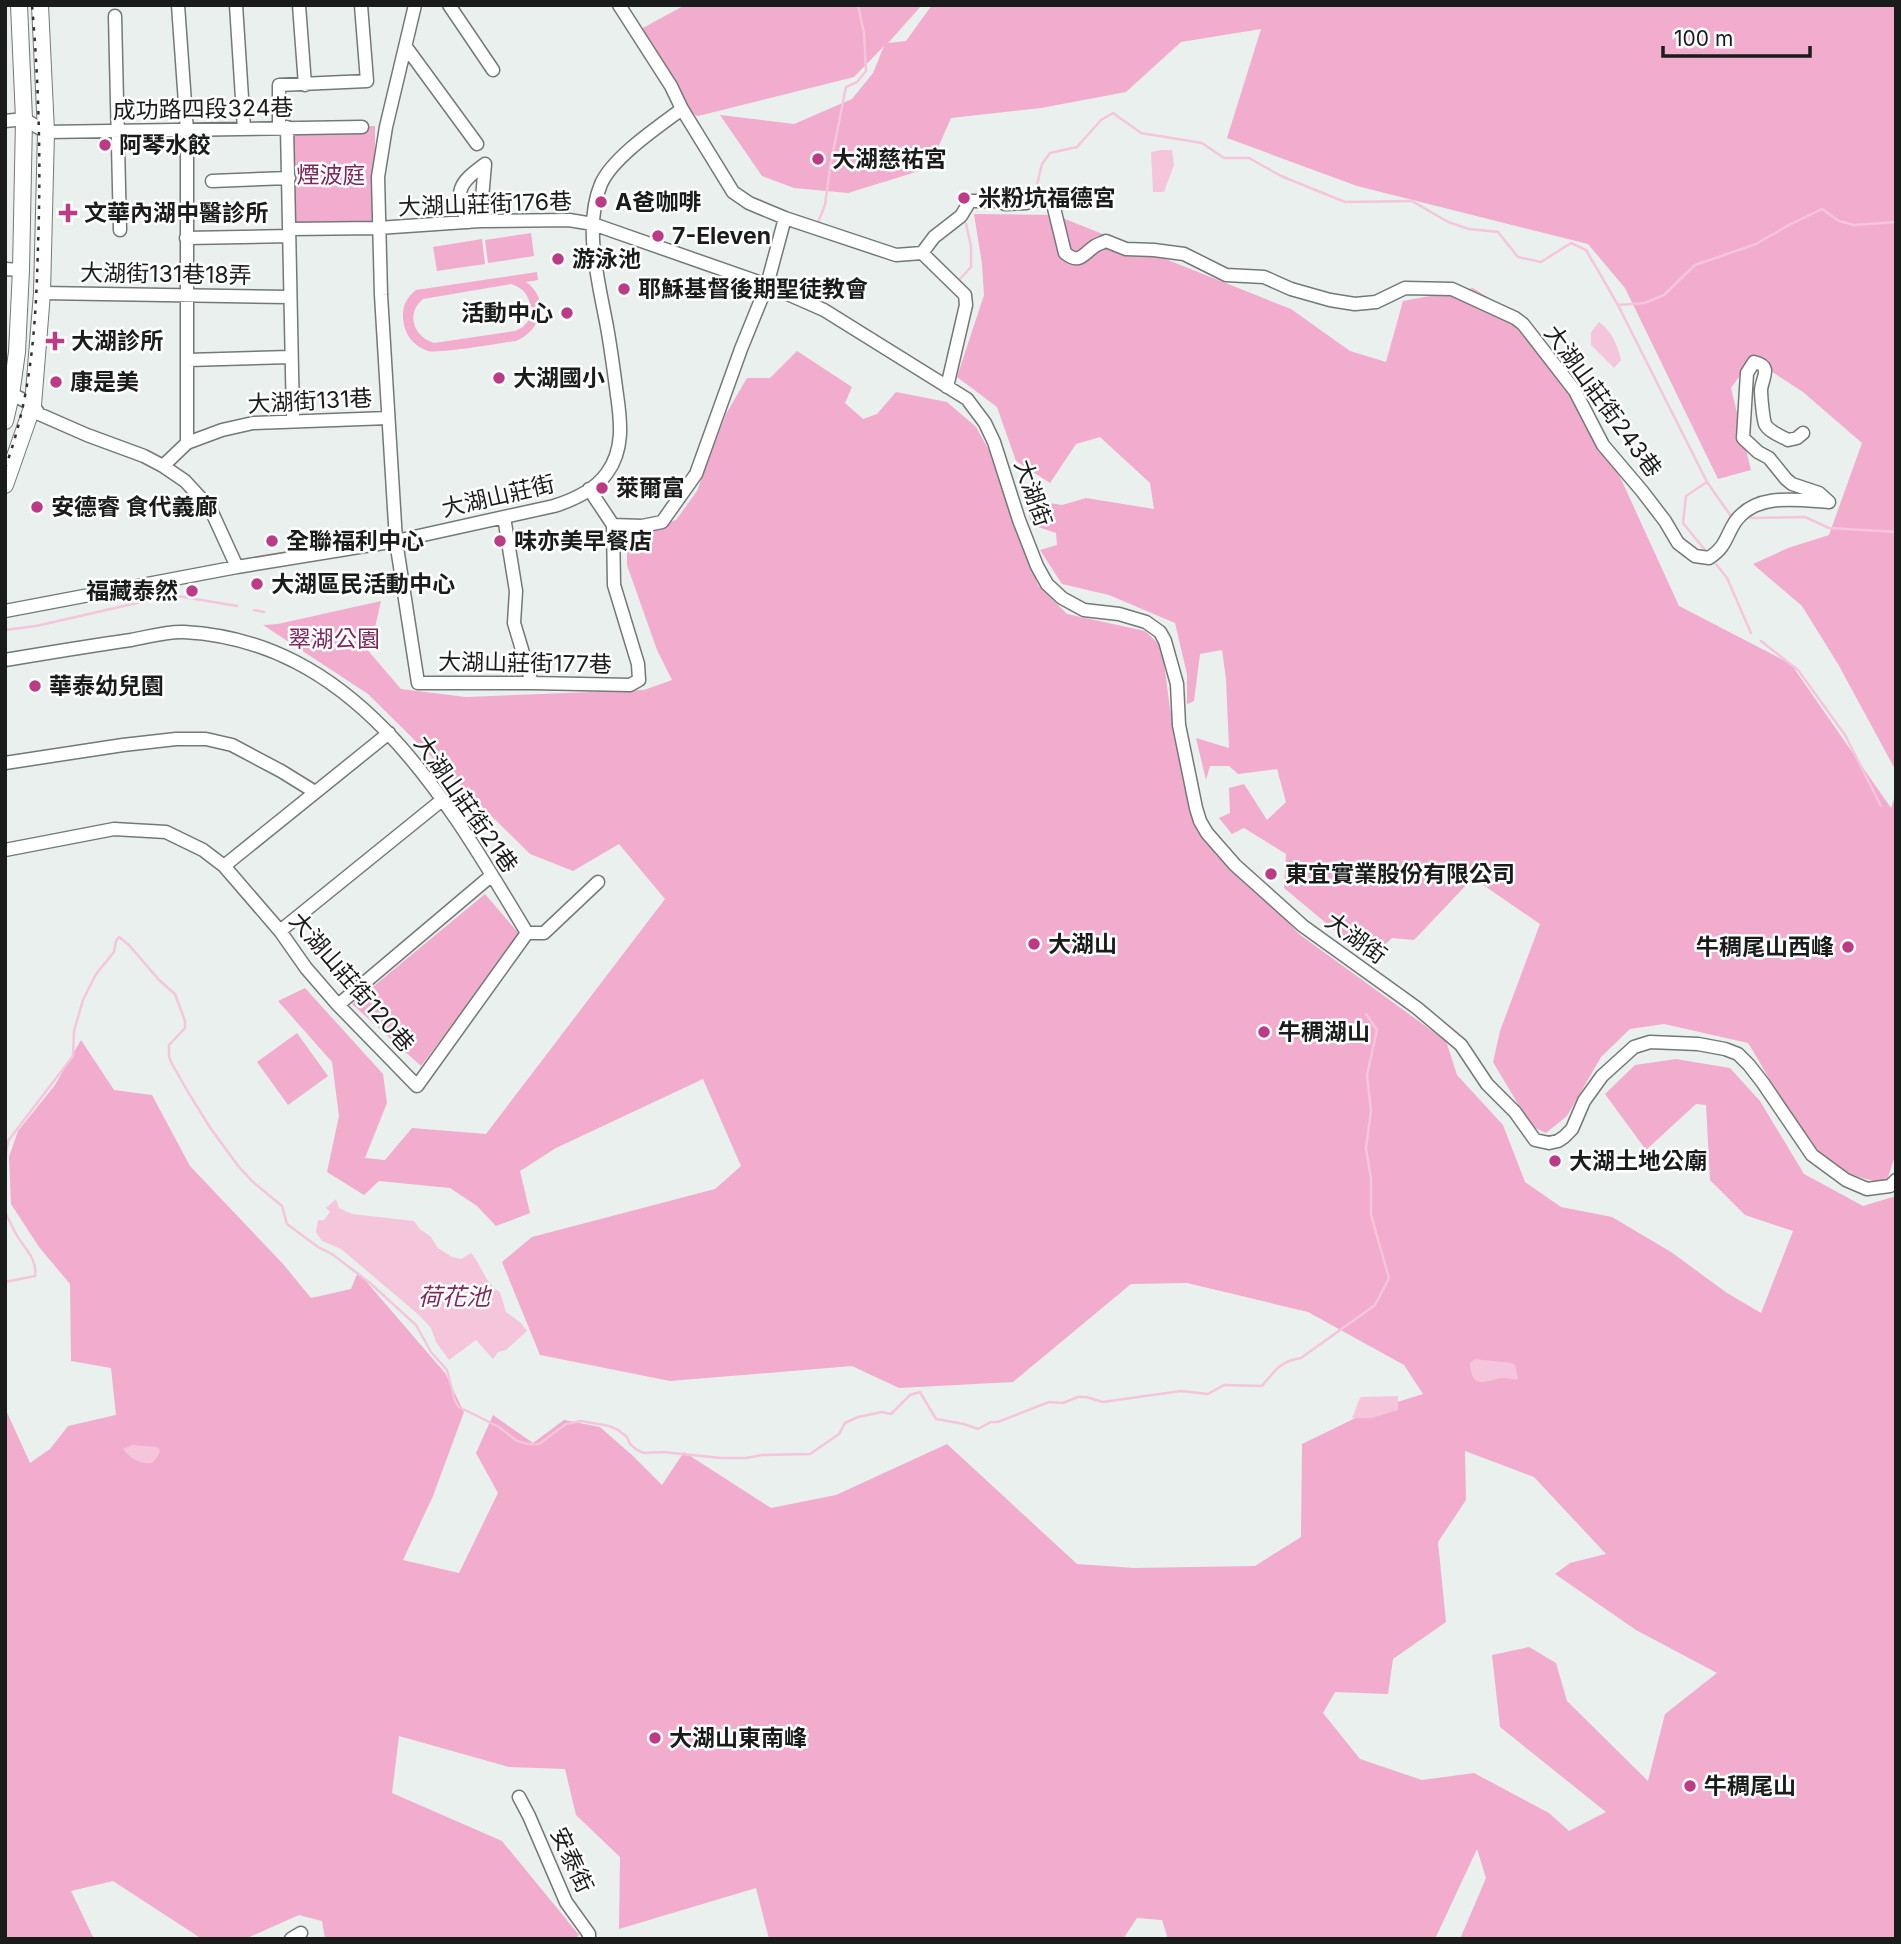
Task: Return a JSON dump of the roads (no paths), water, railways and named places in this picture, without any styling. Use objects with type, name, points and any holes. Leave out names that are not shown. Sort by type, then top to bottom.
[{"type":"main road","points":[[5,421],[17,352],[13,270],[24,118],[19,5]]},
{"type":"main road","points":[[5,485],[33,405],[42,293],[46,132],[40,5]]},
{"type":"street","points":[[178,5],[187,131],[187,443]]},
{"type":"street","points":[[236,5],[244,129]]},
{"type":"street","points":[[299,5],[305,85]]},
{"type":"street","points":[[293,420],[289,178],[279,85],[367,82],[361,5]]},
{"type":"street","points":[[396,541],[378,228],[378,177],[386,127],[415,5]]},
{"type":"street","points":[[449,5],[493,70]]},
{"type":"street","points":[[619,5],[671,86],[682,109],[733,192],[749,203],[785,218],[896,255],[922,253],[965,295],[966,305],[947,387]]},
{"type":"street","points":[[115,16],[120,230]]},
{"type":"street","points":[[406,47],[477,144]]},
{"type":"street","name":"大湖山莊街","points":[[5,611],[237,567],[396,541],[556,505],[572,500],[589,489],[607,473],[621,439],[616,386],[594,261],[595,204],[601,184],[611,167],[682,109]]},
{"type":"street","points":[[5,121],[24,118],[46,132]]},
{"type":"street","name":"成功路四段324巷","points":[[46,132],[362,127]]},
{"type":"street","points":[[485,164],[474,222],[460,206],[460,190],[469,176],[485,164]]},
{"type":"street","points":[[212,181],[289,178]]},
{"type":"street","name":"大湖山莊街243巷","points":[[922,253],[934,237],[961,216],[970,201],[1026,203],[1049,197],[1065,253],[1076,258],[1082,258],[1106,241],[1126,249],[1184,254],[1226,275],[1264,278],[1291,289],[1355,304],[1376,302],[1405,288],[1452,289],[1515,318],[1522,324],[1575,391],[1603,445],[1665,521],[1678,543],[1695,555],[1710,558],[1721,550],[1736,520],[1752,506],[1773,499],[1829,502],[1819,493],[1786,479],[1769,458],[1758,452],[1744,438],[1747,373],[1754,362],[1764,367],[1761,390],[1766,424],[1771,431],[1788,440],[1797,438],[1802,433]]},
{"type":"street","points":[[589,489],[613,525],[642,526],[662,522],[696,474],[767,285],[785,218]]},
{"type":"street","name":"大湖山莊街176巷","points":[[378,228],[569,220],[593,224],[767,285],[824,310],[947,387]]},
{"type":"street","name":"大湖街131巷18弄","points":[[186,238],[378,228]]},
{"type":"street","name":"大湖街131巷18弄","points":[[42,293],[289,297]]},
{"type":"street","points":[[187,360],[290,357]]},
{"type":"street","name":"大湖街","points":[[947,387],[967,399],[995,442],[1019,520],[1046,584],[1062,598],[1084,610],[1119,614],[1146,622],[1160,632],[1177,684],[1180,725],[1196,808],[1207,832],[1236,865],[1303,926],[1417,1008],[1461,1045],[1488,1084],[1535,1140],[1549,1143],[1564,1137],[1572,1129],[1584,1101],[1602,1076],[1634,1047],[1650,1042],[1698,1044],[1738,1054],[1749,1065],[1812,1155],[1830,1169],[1867,1189],[1890,1186],[1895,1182]]},
{"type":"street","points":[[8,393],[33,405],[39,414],[163,466],[185,481],[210,508],[237,567]]},
{"type":"street","name":"大湖街131巷","points":[[163,466],[187,443],[222,430],[253,423],[388,418]]},
{"type":"street","points":[[504,517],[516,591],[514,623],[531,682]]},
{"type":"street","name":"大湖山莊街177巷","points":[[396,541],[418,683],[629,685],[639,680],[638,664],[614,585],[613,525]]},
{"type":"street","name":"大湖山莊街21巷","points":[[5,660],[181,631],[226,637],[287,656],[314,671],[361,706],[416,763],[472,840],[527,933]]},
{"type":"street","points":[[224,866],[389,733]]},
{"type":"street","points":[[5,763],[123,744],[206,739],[232,745],[315,792]]},
{"type":"street","points":[[280,930],[442,800]]},
{"type":"street","name":"大湖山莊街120巷","points":[[5,850],[114,830],[166,832],[203,850],[224,866],[280,930],[306,968],[338,1005],[417,1086],[527,933]]},
{"type":"street","points":[[338,1005],[492,875]]},
{"type":"street","points":[[527,933],[544,933],[598,882]]},
{"type":"street","name":"安泰街","points":[[519,1797],[566,1902],[589,1934],[589,1939]]},
{"type":"water","points":[[1172,150],[1174,165],[1164,192],[1153,192],[1151,152]]},
{"type":"water","points":[[1599,322],[1618,349],[1621,360],[1614,368],[1591,345],[1591,332]]},
{"type":"water","name":"荷花池","points":[[336,1199],[339,1208],[352,1214],[414,1221],[438,1248],[452,1257],[461,1259],[471,1253],[491,1284],[500,1292],[506,1312],[527,1331],[506,1350],[498,1352],[493,1359],[476,1340],[449,1360],[436,1342],[431,1328],[419,1315],[341,1249],[322,1241],[316,1232],[318,1220],[324,1220],[330,1212],[326,1208]]},
{"type":"water","points":[[1475,1359],[1512,1363],[1518,1378],[1477,1381],[1471,1372],[1470,1363]]},
{"type":"water","points":[[1398,1396],[1398,1410],[1372,1418],[1352,1418],[1362,1397]]},
{"type":"water","points":[[132,1445],[157,1447],[160,1450],[152,1463],[143,1463],[132,1458],[123,1449]]},
{"type":"waterway","points":[[817,225],[825,205],[846,87],[857,82],[866,71],[864,33],[858,5]]},
{"type":"waterway","points":[[1034,197],[1042,164],[1050,153],[1077,147],[1101,120],[1113,113],[1141,133],[1202,143],[1224,158],[1249,158],[1281,176],[1345,202],[1412,201],[1448,222],[1469,229],[1498,232],[1518,257],[1541,262],[1571,243],[1586,250],[1618,305],[1645,303],[1664,295],[1695,265],[1756,244],[1822,209],[1839,221],[1854,225],[1896,222]]},
{"type":"waterway","points":[[958,281],[971,267],[971,246],[966,224]]},
{"type":"waterway","points":[[1618,305],[1707,482],[1733,519]]},
{"type":"waterway","points":[[1705,550],[1683,523],[1686,496],[1707,482]]},
{"type":"waterway","points":[[1751,518],[1805,517],[1829,528],[1896,532]]},
{"type":"waterway","points":[[1716,564],[1727,578],[1751,633]]},
{"type":"waterway","points":[[5,630],[36,626],[172,595],[237,606]]},
{"type":"waterway","points":[[254,610],[264,612]]},
{"type":"waterway","points":[[1761,641],[1798,670],[1845,735],[1881,806]]},
{"type":"waterway","points":[[5,1160],[8,1141],[73,1056],[74,1031],[83,1000],[96,974],[114,952],[119,937],[175,994],[185,1028],[169,1045],[169,1056],[211,1129],[239,1167],[282,1206],[287,1224],[370,1283],[416,1325],[431,1352],[447,1370],[459,1407],[499,1427],[517,1441],[528,1444],[539,1444],[566,1424],[581,1421],[618,1430],[627,1437],[630,1444],[644,1453],[663,1452],[721,1458],[810,1454],[839,1434],[845,1423],[882,1412],[891,1414],[910,1395],[920,1392],[936,1419],[978,1429],[1049,1402],[1063,1403],[1078,1397],[1103,1402],[1181,1391],[1208,1394],[1224,1385],[1262,1386],[1279,1367],[1288,1361],[1301,1358],[1375,1305],[1389,1278],[1371,1215],[1371,1179],[1366,1148],[1371,1111],[1367,1075],[1377,1030],[1366,1014]]},
{"type":"waterway","points":[[5,1212],[32,1259],[35,1270],[35,1276],[5,1282]]},
{"type":"railway","points":[[5,468],[27,386],[36,303],[39,156],[32,5]]},
{"type":"place","name":"阿琴水餃","points":[[105,145]]},
{"type":"place","name":"大湖慈祐宮","points":[[818,159]]},
{"type":"place","name":"米粉坑福德宮","points":[[964,198]]},
{"type":"place","name":"A爸咖啡","points":[[601,202]]},
{"type":"place","name":"文華內湖中醫診所","points":[[68,213]]},
{"type":"place","name":"7-Eleven","points":[[658,236]]},
{"type":"place","name":"游泳池","points":[[558,259]]},
{"type":"place","name":"耶穌基督後期聖徒教會","points":[[624,289]]},
{"type":"place","name":"活動中心","points":[[567,313]]},
{"type":"place","name":"大湖診所","points":[[55,341]]},
{"type":"place","name":"大湖國小","points":[[499,378]]},
{"type":"place","name":"康是美","points":[[56,382]]},
{"type":"place","name":"萊爾富","points":[[602,488]]},
{"type":"place","name":"安德睿 食代義廊","points":[[37,507]]},
{"type":"place","name":"全聯福利中心","points":[[272,541]]},
{"type":"place","name":"味亦美早餐店","points":[[500,541]]},
{"type":"place","name":"大湖區民活動中心","points":[[257,584]]},
{"type":"place","name":"福藏泰然","points":[[192,591]]},
{"type":"place","name":"華泰幼兒園","points":[[35,686]]},
{"type":"place","name":"東宜實業股份有限公司","points":[[1271,874]]},
{"type":"place","name":"大湖山","points":[[1034,944]]},
{"type":"place","name":"牛稠尾山西峰","points":[[1848,947]]},
{"type":"place","name":"牛稠湖山","points":[[1264,1032]]},
{"type":"place","name":"大湖土地公廟","points":[[1555,1161]]},
{"type":"place","name":"大湖山東南峰","points":[[655,1738]]},
{"type":"place","name":"牛稠尾山","points":[[1690,1786]]},
{"type":"park label","name":"煙波庭","points":[[331,175]]},
{"type":"park label","name":"翠湖公園","points":[[334,639]]}]
